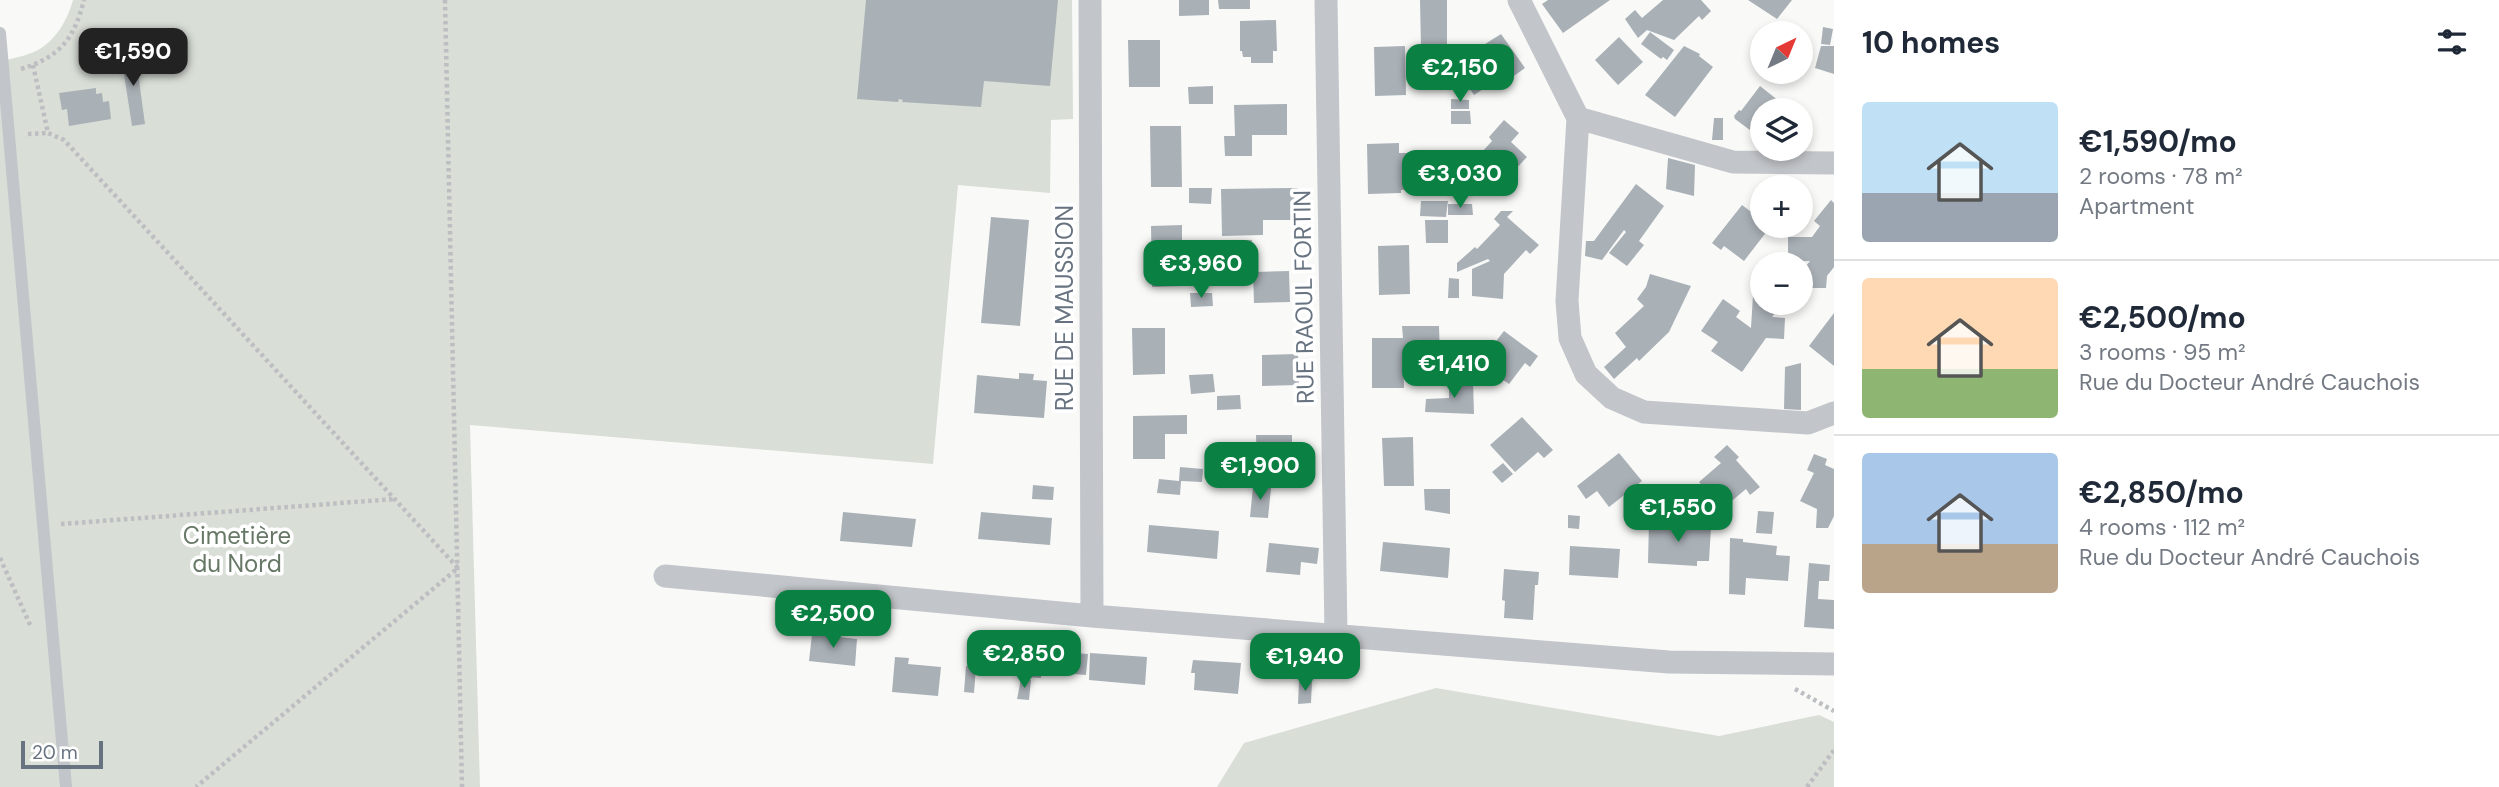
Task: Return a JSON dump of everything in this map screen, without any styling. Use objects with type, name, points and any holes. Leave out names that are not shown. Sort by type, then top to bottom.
[{"type":"street","name":"RUE DE MAUSSION","points":[[1090,0],[1092,616]]},
{"type":"street","name":"RUE RAOUL FORTIN","points":[[1326,0],[1336,634]]},
{"type":"street","points":[[1519,0],[1578,118],[1567,301],[1570,338],[1586,374],[1612,398],[1644,412],[1808,423],[1834,414]]},
{"type":"street","points":[[1578,118],[1733,162],[1834,163]]},
{"type":"street","points":[[665,576],[1092,616],[1669,662],[1834,664]]},
{"type":"lane","points":[[0,33],[66,787]]},
{"type":"path","points":[[4,74],[44,62],[70,38],[79,20],[84,0]]},
{"type":"path","points":[[445,0],[462,787]]},
{"type":"path","points":[[33,65],[48,132],[64,140],[458,568]]},
{"type":"path","points":[[43,526],[395,499]]},
{"type":"path","points":[[0,558],[3,571],[34,634]]},
{"type":"path","points":[[196,787],[458,568]]},
{"type":"path","points":[[1807,787],[1834,750]]},
{"type":"green space","name":"Cimetière du Nord","points":[[73,0],[1072,0],[1073,119],[1051,120],[1050,193],[958,185],[933,464],[470,425],[480,787],[0,787],[0,62],[29,54],[50,41],[68,14]]},
{"type":"green space","points":[[1436,688],[1719,736],[1819,715],[1834,722],[1834,787],[1217,787],[1244,743]]},
{"type":"building","points":[[866,0],[1058,0],[1050,86],[984,81],[981,107],[902,102],[903,100],[899,99],[898,102],[857,99]]},
{"type":"building","points":[[1179,0],[1209,0],[1209,15],[1179,16]]},
{"type":"building","points":[[1218,0],[1250,0],[1250,9],[1219,9]]},
{"type":"building","points":[[1420,0],[1447,0],[1447,47],[1421,48]]},
{"type":"building","points":[[1548,0],[1610,0],[1563,33],[1542,4]]},
{"type":"building","points":[[1663,0],[1701,0],[1711,11],[1702,20],[1699,16],[1674,40],[1647,30],[1638,38],[1625,19],[1635,10],[1642,18]]},
{"type":"building","points":[[1748,0],[1792,0],[1777,19]]},
{"type":"building","points":[[1276,20],[1277,51],[1273,51],[1273,63],[1251,63],[1251,57],[1243,57],[1240,51],[1240,21]]},
{"type":"building","points":[[1823,27],[1833,29],[1830,45],[1821,44]]},
{"type":"building","points":[[1650,32],[1674,50],[1667,60],[1663,57],[1661,59],[1641,44]]},
{"type":"building","points":[[1501,34],[1525,68],[1511,78],[1508,73],[1474,95],[1466,83],[1477,75],[1466,56]]},
{"type":"building","points":[[1619,37],[1643,62],[1618,85],[1595,60]]},
{"type":"building","points":[[1128,40],[1160,40],[1160,87],[1129,87]]},
{"type":"building","points":[[1405,46],[1406,95],[1375,96],[1374,47]]},
{"type":"building","points":[[1684,46],[1700,54],[1699,56],[1713,67],[1675,117],[1645,95]]},
{"type":"building","points":[[1821,46],[1834,46],[1834,74],[1815,68]]},
{"type":"building","points":[[135,51],[145,124],[132,126],[121,55]]},
{"type":"building","points":[[1213,86],[1213,104],[1189,104],[1188,87]]},
{"type":"building","points":[[1760,86],[1775,98],[1751,98]]},
{"type":"building","points":[[96,88],[96,94],[102,93],[103,102],[109,101],[111,119],[69,126],[67,109],[62,110],[59,93]]},
{"type":"building","points":[[1451,99],[1469,100],[1469,109],[1451,109]]},
{"type":"building","points":[[1750,99],[1750,130],[1735,119],[1734,116]]},
{"type":"building","points":[[1287,104],[1287,135],[1252,135],[1252,156],[1225,156],[1224,136],[1235,136],[1234,105]]},
{"type":"building","points":[[1451,111],[1470,111],[1471,124],[1451,124]]},
{"type":"building","points":[[1714,118],[1723,118],[1723,140],[1712,140]]},
{"type":"building","points":[[1504,120],[1519,133],[1511,142],[1527,157],[1491,196],[1478,185],[1486,176],[1448,178],[1447,166],[1474,165],[1472,163],[1492,141],[1489,137]]},
{"type":"building","points":[[1150,126],[1181,126],[1182,187],[1151,187]]},
{"type":"building","points":[[1399,143],[1399,153],[1415,153],[1416,189],[1401,190],[1401,193],[1368,194],[1367,144]]},
{"type":"building","points":[[1668,158],[1695,165],[1694,196],[1666,189]]},
{"type":"building","points":[[1636,184],[1664,206],[1639,241],[1644,245],[1627,266],[1609,253],[1626,232],[1624,230],[1602,260],[1585,256],[1586,241],[1594,241]]},
{"type":"building","points":[[1189,188],[1212,188],[1211,204],[1189,203]]},
{"type":"building","points":[[1298,188],[1299,220],[1263,220],[1263,235],[1222,236],[1221,189]]},
{"type":"building","points":[[1831,200],[1834,203],[1834,267],[1827,276],[1826,288],[1813,288],[1813,252],[1788,252],[1788,238],[1813,238],[1820,226],[1814,221]]},
{"type":"building","points":[[1421,201],[1448,201],[1446,217],[1420,216]]},
{"type":"building","points":[[1448,204],[1472,204],[1473,215],[1448,215]]},
{"type":"building","points":[[1742,205],[1750,211],[1750,238],[1762,238],[1744,261],[1724,246],[1721,250],[1712,243]]},
{"type":"building","points":[[1501,211],[1513,211],[1507,217],[1539,245],[1530,254],[1526,250],[1504,274],[1503,299],[1472,296],[1472,269],[1490,261],[1488,259],[1457,272],[1457,263],[1475,247],[1477,249],[1500,225],[1494,219]]},
{"type":"building","points":[[991,217],[1029,220],[1020,326],[981,323]]},
{"type":"building","points":[[1425,220],[1448,220],[1448,243],[1426,243]]},
{"type":"building","points":[[1182,225],[1182,286],[1152,287],[1151,226]]},
{"type":"building","points":[[1215,240],[1252,240],[1251,254],[1215,254]]},
{"type":"building","points":[[1409,245],[1410,294],[1379,295],[1378,246]]},
{"type":"building","points":[[1289,271],[1290,302],[1254,303],[1253,272]]},
{"type":"building","points":[[1650,274],[1691,286],[1669,332],[1639,361],[1637,358],[1614,379],[1604,367],[1626,347],[1615,333],[1644,306],[1637,299],[1646,287]]},
{"type":"building","points":[[1449,278],[1459,279],[1459,298],[1448,298]]},
{"type":"building","points":[[1190,293],[1212,293],[1213,306],[1191,307]]},
{"type":"building","points":[[1723,299],[1740,311],[1736,317],[1751,328],[1752,315],[1785,318],[1784,339],[1766,338],[1742,372],[1711,351],[1718,342],[1701,331]]},
{"type":"building","points":[[1834,313],[1834,366],[1809,346]]},
{"type":"building","points":[[1402,326],[1439,326],[1440,358],[1403,358],[1404,388],[1372,388],[1372,338],[1403,338]]},
{"type":"building","points":[[1132,328],[1165,328],[1165,374],[1133,375]]},
{"type":"building","points":[[1504,331],[1538,356],[1530,367],[1525,363],[1509,384],[1479,363]]},
{"type":"building","points":[[1298,354],[1299,385],[1262,386],[1262,355]]},
{"type":"building","points":[[1801,363],[1801,410],[1784,409],[1785,367]]},
{"type":"building","points":[[1019,373],[1034,374],[1033,380],[1047,381],[1044,418],[974,413],[977,375],[1019,379]]},
{"type":"building","points":[[1213,374],[1215,392],[1191,394],[1189,375]]},
{"type":"building","points":[[1473,381],[1474,414],[1425,412],[1426,399],[1449,398],[1449,383]]},
{"type":"building","points":[[1240,395],[1241,409],[1217,410],[1217,396]]},
{"type":"building","points":[[1187,415],[1187,434],[1165,434],[1165,459],[1133,459],[1133,416]]},
{"type":"building","points":[[1522,417],[1553,450],[1544,458],[1538,452],[1515,472],[1490,445]]},
{"type":"building","points":[[1256,435],[1292,435],[1292,466],[1257,467]]},
{"type":"building","points":[[1413,437],[1414,486],[1384,486],[1382,438]]},
{"type":"building","points":[[1727,445],[1739,457],[1736,460],[1760,487],[1750,495],[1746,489],[1722,509],[1699,482],[1721,463],[1714,457]]},
{"type":"building","points":[[1619,453],[1642,481],[1609,507],[1597,491],[1586,499],[1577,486]]},
{"type":"building","points":[[1814,454],[1827,459],[1825,465],[1834,469],[1834,516],[1828,528],[1816,528],[1817,509],[1800,501],[1814,473],[1807,470]]},
{"type":"building","points":[[1503,463],[1513,474],[1502,483],[1492,472]]},
{"type":"building","points":[[1180,467],[1203,469],[1202,482],[1181,481],[1180,495],[1157,493],[1159,479],[1179,481]]},
{"type":"building","points":[[1218,470],[1242,471],[1242,486],[1218,484]]},
{"type":"building","points":[[1033,485],[1054,487],[1053,500],[1032,499]]},
{"type":"building","points":[[1253,487],[1271,488],[1268,518],[1250,517]]},
{"type":"building","points":[[1424,489],[1450,489],[1450,514],[1425,510]]},
{"type":"building","points":[[1758,511],[1774,512],[1772,534],[1756,533]]},
{"type":"building","points":[[843,512],[916,519],[912,547],[840,541]]},
{"type":"building","points":[[981,512],[1052,518],[1050,545],[978,539]]},
{"type":"building","points":[[1568,515],[1580,516],[1579,529],[1568,528]]},
{"type":"building","points":[[1649,522],[1711,528],[1709,561],[1697,561],[1697,566],[1648,563]]},
{"type":"building","points":[[1149,525],[1219,531],[1217,559],[1147,552]]},
{"type":"building","points":[[1730,538],[1777,546],[1776,555],[1790,556],[1788,581],[1746,578],[1745,595],[1729,594]]},
{"type":"building","points":[[1383,542],[1450,548],[1448,578],[1380,571]]},
{"type":"building","points":[[1269,543],[1319,548],[1317,564],[1301,562],[1300,575],[1266,572]]},
{"type":"building","points":[[1570,546],[1620,549],[1618,578],[1569,575]]},
{"type":"building","points":[[1809,563],[1830,565],[1829,581],[1819,581],[1818,599],[1834,600],[1834,629],[1804,627]]},
{"type":"building","points":[[1504,569],[1539,572],[1538,585],[1535,585],[1533,620],[1504,618]]},
{"type":"building","points":[[812,634],[857,639],[855,666],[809,661]]},
{"type":"building","points":[[995,643],[1043,647],[1041,678],[992,674]]},
{"type":"building","points":[[1074,653],[1088,654],[1086,675],[1073,674]]},
{"type":"building","points":[[1090,653],[1147,657],[1145,685],[1089,680]]},
{"type":"building","points":[[895,657],[909,658],[908,664],[941,667],[938,696],[892,692]]},
{"type":"building","points":[[1193,660],[1241,663],[1238,694],[1194,690],[1195,673],[1191,673]]},
{"type":"building","points":[[966,666],[976,667],[974,693],[964,692]]},
{"type":"building","points":[[1021,679],[1031,680],[1029,700],[1017,699]]},
{"type":"building","points":[[1299,682],[1312,682],[1311,703],[1298,704]]}]
